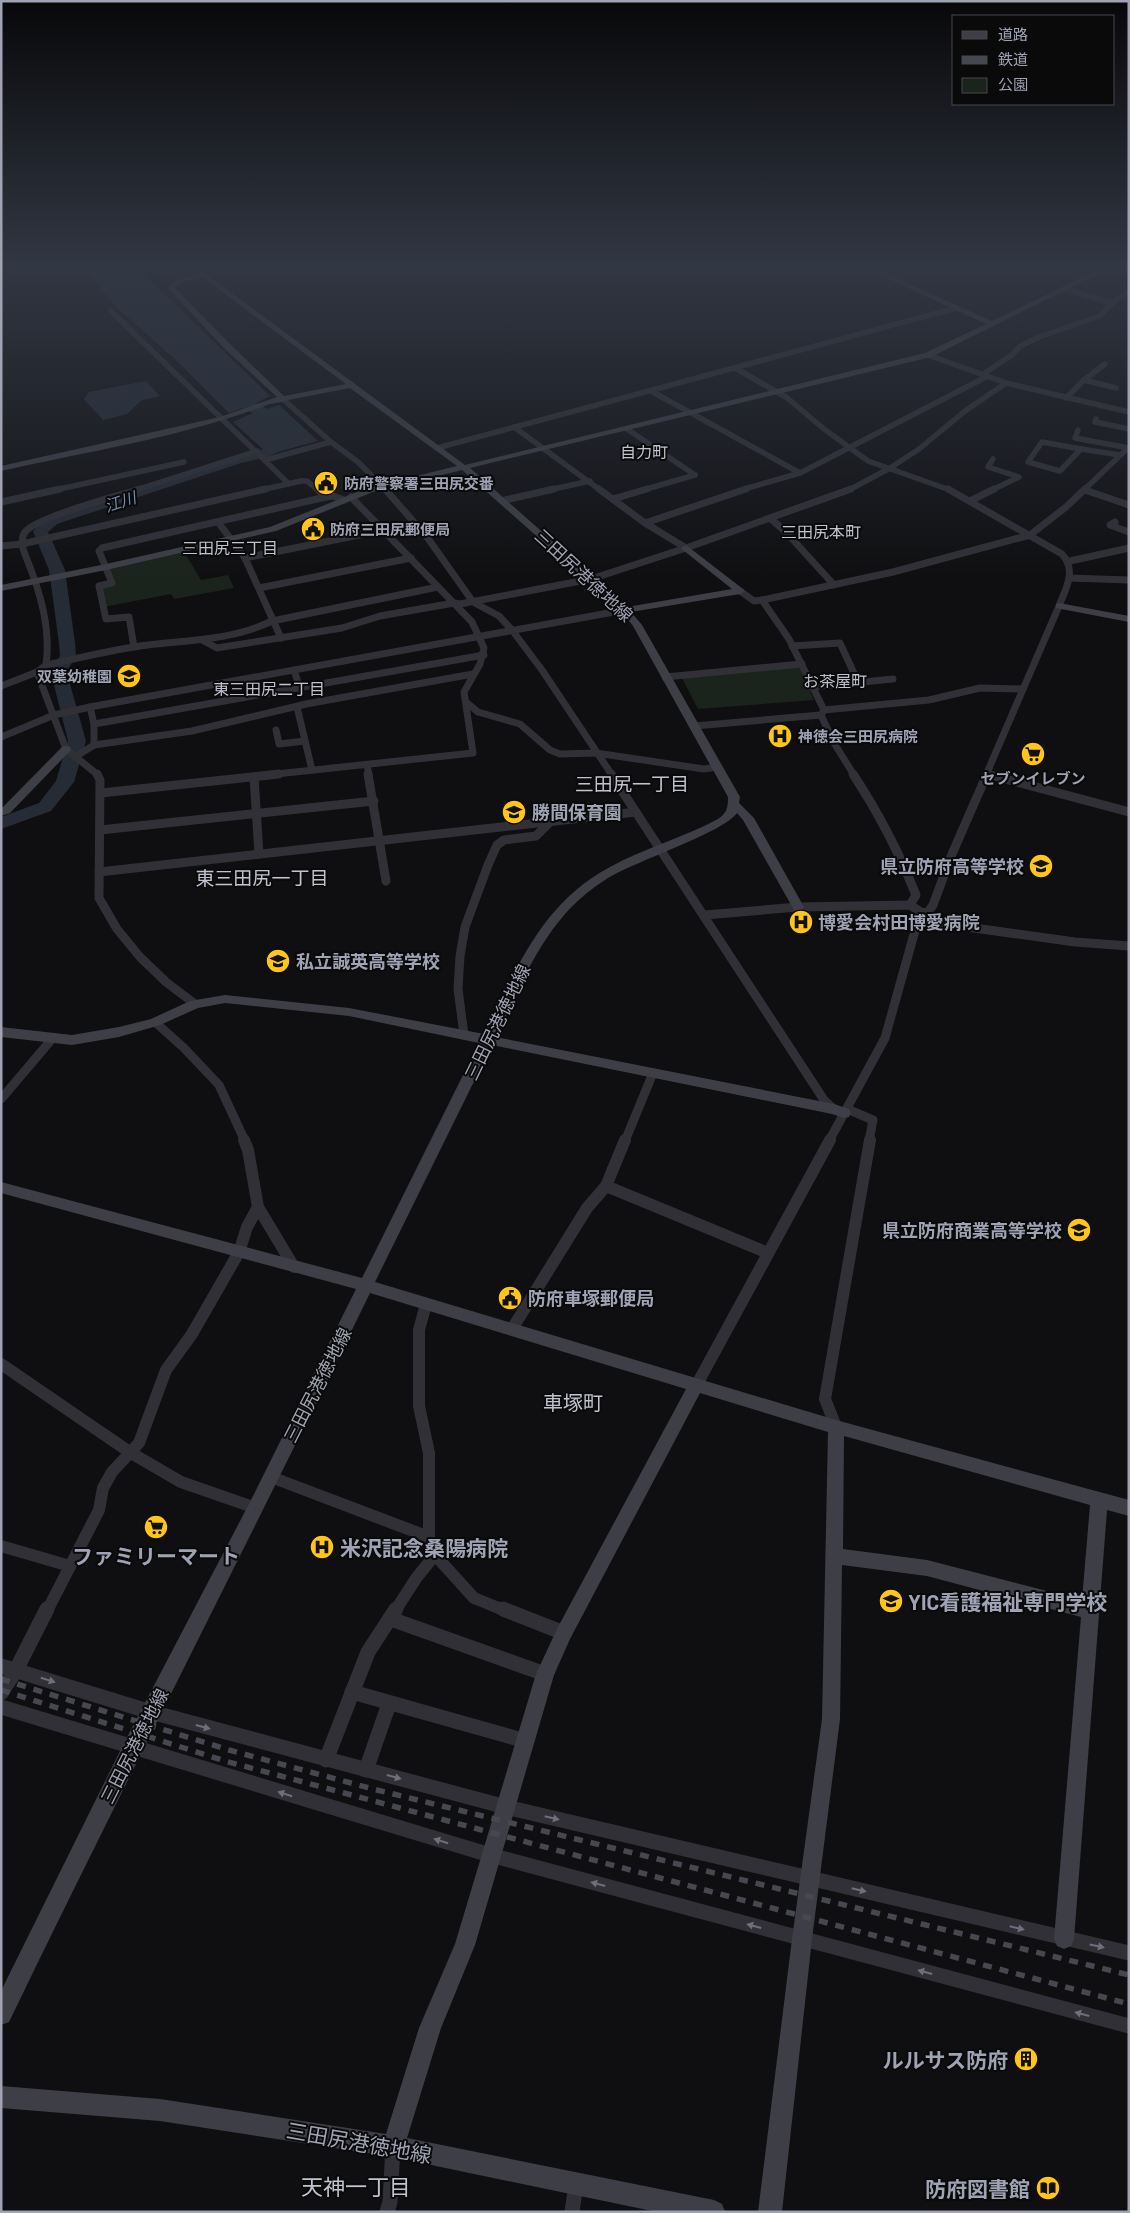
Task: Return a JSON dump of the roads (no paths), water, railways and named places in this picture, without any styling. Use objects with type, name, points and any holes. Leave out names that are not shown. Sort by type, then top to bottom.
[{"type":"street","points":[[172,371],[257,450],[289,484]]},
{"type":"street","points":[[254,371],[331,442],[358,462],[383,487],[427,538],[474,602],[498,616],[512,630],[542,670],[705,915],[824,1100],[842,1110]]},
{"type":"street","name":"三田尻港徳地線","points":[[1,2014],[132,1748],[256,1508],[488,1039],[547,925],[562,907],[591,884],[726,818],[732,813],[734,804],[734,797],[637,625],[625,610],[504,500],[334,371]]},
{"type":"street","points":[[437,448],[723,371]]},
{"type":"street","points":[[387,2212],[390,2202],[393,2146],[430,2028],[465,1945],[490,1855],[546,1674],[564,1633],[768,1254],[842,1110],[885,1038],[916,927],[922,914],[929,911],[933,905],[952,854],[1059,606],[1072,568],[1070,561],[1030,535],[970,501],[944,488],[868,460],[848,448],[778,392],[741,371]]},
{"type":"street","points":[[1,588],[106,568],[288,524],[348,498],[383,487],[862,371]]},
{"type":"street","points":[[971,371],[1006,383],[1129,412]]},
{"type":"street","points":[[645,524],[722,496],[800,473],[990,371]]},
{"type":"street","points":[[1066,398],[1095,371]]},
{"type":"street","points":[[1084,380],[1116,388]]},
{"type":"street","points":[[202,640],[217,648],[281,638],[342,628],[351,623],[474,602],[591,579],[846,492],[890,468],[936,436],[964,411],[1006,383]]},
{"type":"street","points":[[1,469],[222,419],[264,403],[352,385]]},
{"type":"street","points":[[652,391],[800,473]]},
{"type":"street","points":[[1096,419],[1095,422],[1100,424],[1129,429]]},
{"type":"street","points":[[514,427],[590,481],[645,524],[686,548],[754,601],[834,585],[1030,535],[1066,507],[1128,448]]},
{"type":"street","points":[[614,499],[695,475],[627,429]]},
{"type":"street","points":[[1078,430],[1075,438],[1128,448]]},
{"type":"street","points":[[265,460],[331,442]]},
{"type":"street","points":[[1082,448],[1060,471],[1028,462],[1042,442],[1082,448],[1120,455]]},
{"type":"street","points":[[46,665],[48,654],[47,642],[36,581],[22,544],[23,535],[26,530],[47,519],[257,450]]},
{"type":"street","points":[[970,501],[1019,477],[988,468],[993,460]]},
{"type":"street","points":[[1,502],[184,462]]},
{"type":"street","points":[[1,546],[22,544],[307,481],[326,497]]},
{"type":"street","points":[[504,500],[590,481]]},
{"type":"street","points":[[1085,490],[1129,505]]},
{"type":"street","points":[[101,794],[473,753],[464,692],[484,655],[485,648],[480,637],[472,622],[384,530],[348,498],[326,497],[102,548],[99,551],[112,583],[99,586],[106,619],[129,617],[134,647]]},
{"type":"street","points":[[771,519],[786,532],[834,585]]},
{"type":"street","points":[[218,522],[245,558],[281,638]]},
{"type":"street","points":[[1115,522],[1110,525],[1129,532]]},
{"type":"street","points":[[245,558],[384,530]]},
{"type":"street","points":[[1070,561],[1129,548]]},
{"type":"street","points":[[259,588],[411,558]]},
{"type":"street","points":[[1069,578],[1129,580]]},
{"type":"street","points":[[1,686],[37,672],[46,665],[134,647],[202,640],[261,628],[272,621],[438,588]]},
{"type":"street","points":[[1,737],[54,715],[90,707],[512,630],[740,591]]},
{"type":"street","points":[[762,600],[777,617],[802,664],[822,713],[830,740],[881,820],[906,868],[916,895],[910,905]]},
{"type":"street","points":[[1059,606],[1129,618]]},
{"type":"street","points":[[792,646],[840,643],[858,682]]},
{"type":"street","points":[[94,724],[484,655]]},
{"type":"street","points":[[665,677],[802,664]]},
{"type":"street","points":[[294,670],[300,689]]},
{"type":"street","points":[[37,672],[70,753],[97,773],[100,780],[99,898],[105,912],[142,961],[195,1004]]},
{"type":"street","points":[[1,813],[6,811],[70,753],[94,745],[192,731],[297,707],[473,674]]},
{"type":"street","points":[[811,687],[893,679]]},
{"type":"street","points":[[694,726],[929,700],[980,688],[1023,689]]},
{"type":"street","points":[[467,703],[478,712],[520,724],[560,754],[596,753],[704,769],[717,767]]},
{"type":"street","points":[[90,707],[94,724],[94,745]]},
{"type":"street","points":[[297,707],[312,770]]},
{"type":"street","points":[[276,730],[279,744],[305,741]]},
{"type":"street","points":[[367,765],[386,881]]},
{"type":"street","points":[[987,774],[1129,812]]},
{"type":"street","points":[[254,777],[260,854]]},
{"type":"street","points":[[100,830],[374,801]]},
{"type":"street","points":[[734,804],[748,818],[798,907]]},
{"type":"street","points":[[99,872],[636,812]]},
{"type":"street","points":[[464,1035],[458,989],[460,956],[465,927],[488,865],[497,845],[504,840],[536,836],[549,823]]},
{"type":"street","points":[[705,915],[798,907],[910,905],[938,923],[1075,942],[1129,946]]},
{"type":"street","points":[[1,1032],[52,1039],[81,1039],[119,1032],[155,1022],[195,1004],[225,999],[331,1010],[488,1039],[842,1110],[873,1120],[826,1399],[836,1427],[831,1719],[802,1939],[770,2212]]},
{"type":"street","points":[[155,1022],[184,1048],[219,1085],[239,1126],[248,1150],[258,1207],[294,1267]]},
{"type":"street","points":[[1,1099],[52,1039]]},
{"type":"street","points":[[512,1329],[587,1208],[606,1186],[653,1073]]},
{"type":"street","points":[[606,1186],[768,1254]]},
{"type":"street","points":[[1,1187],[367,1286],[836,1427],[1129,1508]]},
{"type":"street","points":[[1,1693],[16,1670],[99,1510],[103,1488],[112,1472],[139,1443],[166,1370],[192,1334],[239,1252],[247,1227],[258,1207]]},
{"type":"street","points":[[426,1304],[419,1330],[419,1406],[429,1453],[429,1537],[435,1555],[474,1598],[564,1633]]},
{"type":"street","points":[[1,1364],[131,1453],[180,1482],[256,1508]]},
{"type":"street","points":[[271,1477],[429,1537]]},
{"type":"street","points":[[1064,1939],[1099,1500]]},
{"type":"street","points":[[1,1546],[70,1566]]},
{"type":"street","points":[[326,1760],[368,1652],[417,1577],[435,1555]]},
{"type":"street","points":[[834,1556],[928,1568],[1091,1611]]},
{"type":"street","points":[[391,1619],[546,1674]]},
{"type":"street","points":[[1,1666],[151,1712],[506,1807],[1129,1953]]},
{"type":"street","points":[[352,1692],[389,1704],[526,1741]]},
{"type":"street","points":[[366,1770],[389,1704]]},
{"type":"street","points":[[1,1707],[490,1855],[1129,2026]]},
{"type":"street","name":"三田尻港徳地線","points":[[1,2097],[160,2110],[393,2146],[714,2212]]},
{"type":"street","points":[[572,2212],[576,2184]]},
{"type":"waterway","name":"江川","points":[[1,823],[45,807],[65,782],[77,741],[62,684],[55,677],[68,656],[67,643],[57,570],[40,531],[52,521],[237,460],[266,453],[284,443],[290,437]]},
{"type":"railway","points":[[1,1679],[229,1750],[373,1789],[1129,1975]]},
{"type":"railway","points":[[1,1690],[225,1761],[1129,2004]]},
{"type":"place","name":"防府警察署三田尻交番","points":[[326,483]]},
{"type":"place","name":"防府三田尻郵便局","points":[[313,529]]},
{"type":"place","name":"双葉幼稚園","points":[[129,676]]},
{"type":"place","name":"神徳会三田尻病院","points":[[780,736]]},
{"type":"place","name":"セブンイレブン","points":[[1033,754]]},
{"type":"place","name":"勝間保育園","points":[[514,812]]},
{"type":"place","name":"県立防府高等学校","points":[[1041,866]]},
{"type":"place","name":"博愛会村田博愛病院","points":[[801,922]]},
{"type":"place","name":"私立誠英高等学校","points":[[278,961]]},
{"type":"place","name":"県立防府商業高等学校","points":[[1079,1230]]},
{"type":"place","name":"防府車塚郵便局","points":[[510,1298]]},
{"type":"place","name":"ファミリーマート","points":[[156,1527]]},
{"type":"place","name":"米沢記念桑陽病院","points":[[322,1547]]},
{"type":"place","name":"YIC看護福祉専門学校","points":[[891,1601]]},
{"type":"place","name":"ルルサス防府","points":[[1026,2059]]},
{"type":"place","name":"防府図書館","points":[[1048,2188]]},
{"type":"district","name":"自力町","points":[[644,451]]},
{"type":"district","name":"三田尻本町","points":[[821,531]]},
{"type":"district","name":"三田尻三丁目","points":[[230,547]]},
{"type":"district","name":"お茶屋町","points":[[835,680]]},
{"type":"district","name":"東三田尻二丁目","points":[[269,688]]},
{"type":"district","name":"三田尻一丁目","points":[[632,783]]},
{"type":"district","name":"東三田尻一丁目","points":[[262,877]]},
{"type":"district","name":"車塚町","points":[[573,1402]]},
{"type":"district","name":"天神一丁目","points":[[356,2186]]}]
